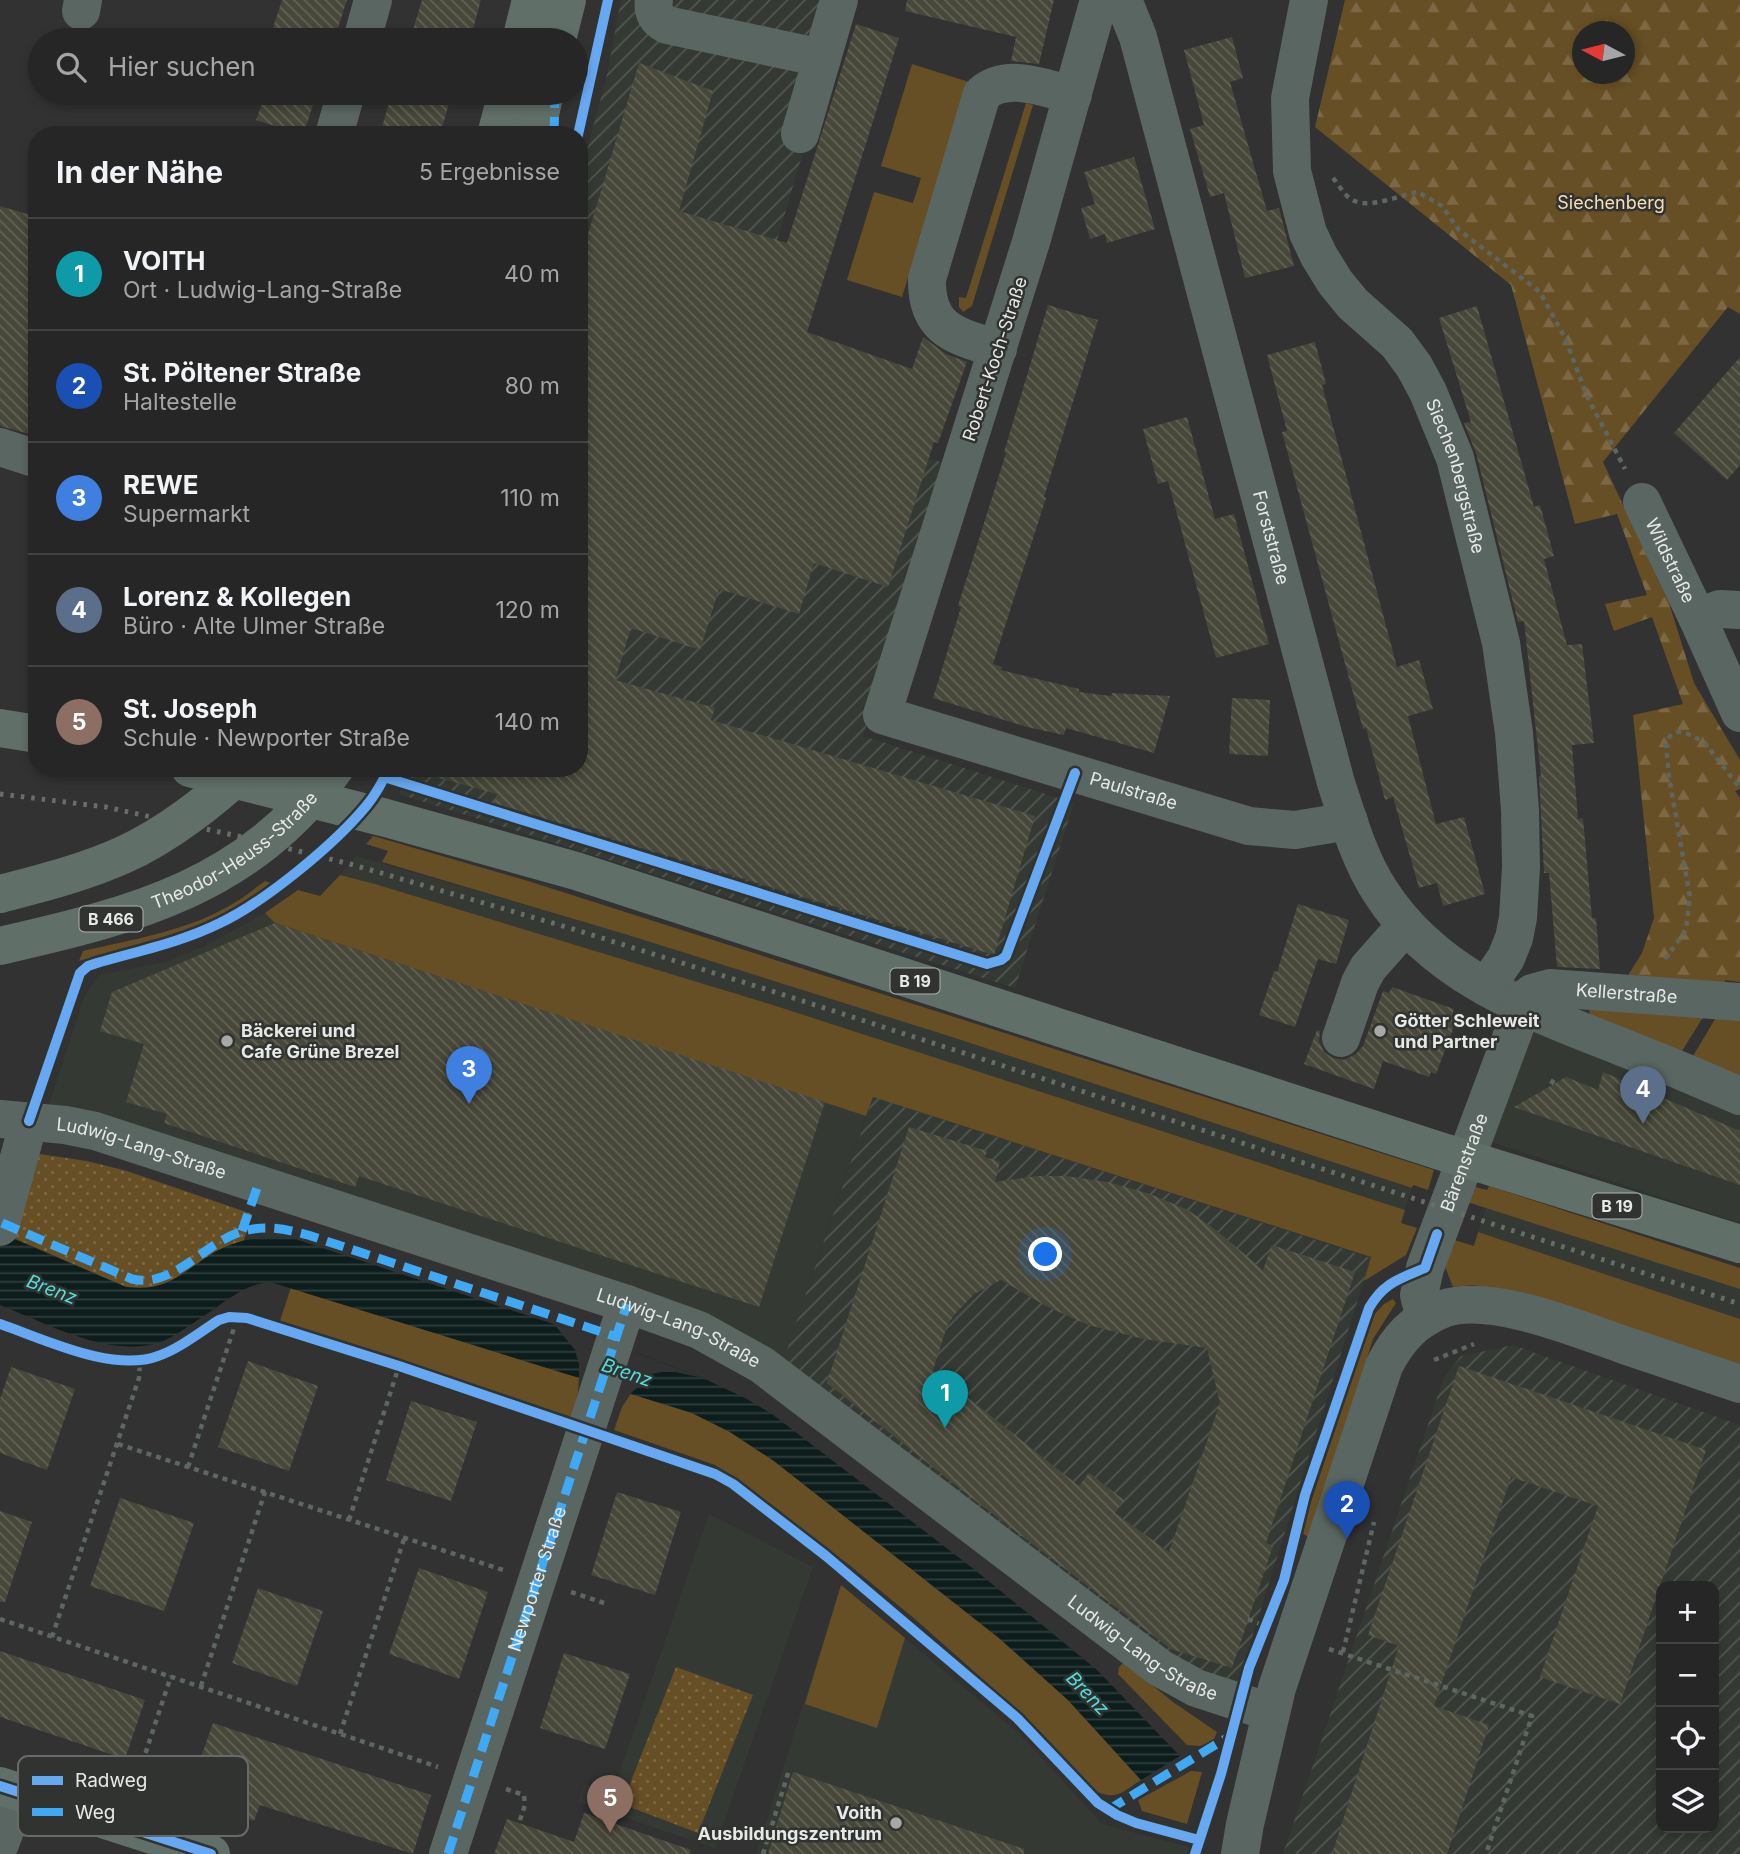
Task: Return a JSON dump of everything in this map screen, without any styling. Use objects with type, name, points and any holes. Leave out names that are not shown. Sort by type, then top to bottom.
[{"type":"main road","points":[[524,28],[531,0]]},
{"type":"main road","points":[[560,28],[567,0]]},
{"type":"main road","points":[[498,126],[504,105]]},
{"type":"main road","points":[[537,126],[542,105]]},
{"type":"main road","points":[[0,727],[28,732]]},
{"type":"main road","name":"B 19","points":[[225,777],[576,871],[1440,1151],[1740,1244]]},
{"type":"main road","points":[[0,894],[56,880],[125,854],[152,839],[224,789],[237,777]]},
{"type":"main road","name":"Theodor-Heuss-Straße","points":[[0,946],[143,909],[216,876],[253,851],[292,818],[328,777]]},
{"type":"main road","points":[[155,1836],[211,1854]]},
{"type":"street","points":[[365,28],[373,0]]},
{"type":"street","points":[[653,0],[659,20],[667,25],[822,58]]},
{"type":"street","points":[[800,134],[839,0]]},
{"type":"street","name":"Robert-Koch-Straße","points":[[881,715],[999,349],[1099,0]]},
{"type":"street","name":"Forststraße","points":[[1123,0],[1138,37],[1336,783],[1370,875],[1406,925],[1443,960],[1486,987],[1565,1034],[1740,1096]]},
{"type":"street","name":"Siechenbergstraße","points":[[1309,0],[1290,98],[1292,171],[1308,233],[1335,282],[1353,304],[1397,343],[1428,392],[1455,458],[1500,642],[1514,733],[1521,867],[1514,938],[1506,958],[1486,987]]},
{"type":"street","points":[[999,349],[953,334],[932,313],[927,296],[928,279],[939,240],[982,94],[1002,82],[1018,82],[1073,95]]},
{"type":"street","points":[[337,126],[343,105]]},
{"type":"street","points":[[0,447],[28,456]]},
{"type":"street","name":"Wildstraße","points":[[1642,502],[1697,617],[1720,609],[1740,610]]},
{"type":"street","points":[[1697,617],[1740,713]]},
{"type":"street","name":"Paulstraße","points":[[881,715],[1249,826],[1295,830],[1349,821]]},
{"type":"street","points":[[1341,1038],[1367,968],[1406,925]]},
{"type":"street","name":"Kellerstraße","points":[[1522,1007],[1532,993],[1550,988],[1740,1002]]},
{"type":"street","name":"Bärenstraße","points":[[1425,1318],[1420,1304],[1420,1284],[1522,1007]]},
{"type":"street","points":[[0,1227],[15,1120]]},
{"type":"street","name":"Ludwig-Lang-Straße","points":[[15,1120],[65,1125],[102,1134],[627,1304],[699,1330],[756,1361],[1160,1668],[1196,1688],[1270,1712]]},
{"type":"street","name":"Newporter Straße","points":[[448,1854],[627,1304]]},
{"type":"street","points":[[1240,1854],[1270,1712],[1293,1640],[1384,1366],[1395,1343],[1411,1327],[1444,1308],[1468,1304],[1496,1307],[1554,1321],[1740,1384]]},
{"type":"street","points":[[0,1844],[9,1789]]},
{"type":"path","points":[[1326,169],[1349,198],[1362,204],[1418,192],[1442,206],[1459,230],[1540,292],[1565,338],[1587,396],[1642,502]]},
{"type":"path","points":[[1651,994],[1661,965],[1686,930],[1689,916],[1689,881],[1669,777],[1667,744],[1670,736],[1678,732],[1703,742],[1740,788]]},
{"type":"path","points":[[975,960],[987,964],[1006,956],[1075,774]]},
{"type":"path","points":[[1551,1084],[1555,1078]]},
{"type":"path","points":[[188,1467],[238,1316]]},
{"type":"path","points":[[52,1637],[118,1444],[139,1378],[140,1361]]},
{"type":"path","points":[[349,1520],[399,1366]]},
{"type":"path","points":[[118,1444],[538,1581]]},
{"type":"path","points":[[201,1686],[265,1492]]},
{"type":"path","points":[[340,1734],[404,1539]]},
{"type":"path","points":[[0,1619],[474,1779]]},
{"type":"path","points":[[1293,1640],[1343,1652],[1532,1716],[1486,1854]]},
{"type":"path","points":[[144,1756],[171,1676]]},
{"type":"path","points":[[764,1854],[789,1770]]},
{"type":"shaded area","points":[[621,0],[848,0],[731,396],[950,465],[863,736],[1074,803],[1015,988],[399,794],[408,777],[588,777],[588,146],[607,75]]},
{"type":"shaded area","points":[[356,856],[628,935],[955,1038],[1412,1188],[1405,1210],[773,1005],[340,875]]},
{"type":"shaded area","points":[[265,913],[275,923],[866,1116],[781,1367],[47,1111],[84,997],[99,975],[165,962],[205,946]]},
{"type":"shaded area","points":[[1525,1022],[1740,1114],[1740,1223],[1479,1138]]},
{"type":"shaded area","points":[[873,1097],[1371,1258],[1238,1682],[1192,1670],[781,1367]]},
{"type":"shaded area","points":[[1486,1207],[1740,1288],[1740,1319],[1478,1232]]},
{"type":"shaded area","points":[[1513,1345],[1740,1425],[1740,1854],[1283,1854],[1444,1377],[1461,1356]]},
{"type":"shaded area","points":[[709,1514],[813,1567],[715,1848],[578,1802],[584,1784],[612,1794]]},
{"type":"shaded area","points":[[841,1585],[1021,1735],[1102,1824],[1193,1848],[1191,1854],[756,1854]]},
{"type":"green space","name":"Siechenberg","points":[[1345,0],[1740,0],[1740,314],[1728,307],[1603,462],[1669,603],[1694,683],[1740,760],[1740,789],[1735,791],[1740,798],[1740,982],[1725,980],[1723,991],[1622,985],[1642,953],[1654,918],[1633,715],[1683,704],[1652,617],[1614,631],[1605,604],[1647,595],[1617,514],[1575,524],[1511,285],[1315,127]]},
{"type":"green space","points":[[912,64],[969,82],[902,297],[847,280],[874,192],[913,203],[921,178],[881,166]]},
{"type":"green space","points":[[1026,103],[1033,105],[972,306],[963,312],[959,307],[959,297],[966,298]]},
{"type":"green space","points":[[373,836],[528,881],[1434,1170],[1428,1190],[1413,1185],[1412,1188],[955,1038],[628,935],[382,862],[388,851],[366,844]]},
{"type":"green space","points":[[340,875],[773,1005],[1405,1210],[1401,1223],[1417,1228],[1406,1255],[1364,1281],[1371,1257],[873,1097],[866,1116],[275,923],[265,913],[298,890],[320,896]]},
{"type":"green space","points":[[265,881],[274,884],[238,908],[202,927],[79,961],[83,951],[160,933],[217,913]]},
{"type":"green space","points":[[1596,1004],[1707,1011],[1682,1051],[1591,1017],[1589,1011]]},
{"type":"green space","points":[[1718,1014],[1740,1019],[1740,1076],[1693,1056]]},
{"type":"green space","points":[[33,1153],[87,1161],[127,1171],[252,1214],[244,1240],[215,1252],[177,1278],[158,1287],[126,1287],[9,1236]]},
{"type":"green space","points":[[1468,1185],[1487,1190],[1489,1186],[1740,1268],[1740,1289],[1464,1201]]},
{"type":"green space","points":[[1478,1232],[1740,1319],[1740,1371],[1493,1288],[1472,1285],[1453,1287],[1443,1262],[1451,1239],[1474,1246]]},
{"type":"green space","points":[[291,1287],[579,1377],[571,1417],[280,1321]]},
{"type":"green space","points":[[1393,1299],[1396,1303],[1373,1339],[1310,1538],[1303,1534],[1306,1517],[1373,1316]]},
{"type":"green space","points":[[632,1392],[692,1413],[730,1432],[774,1461],[999,1638],[1068,1700],[1141,1780],[1114,1795],[1095,1791],[1021,1713],[916,1620],[848,1564],[736,1479],[715,1465],[614,1430],[622,1407]]},
{"type":"green space","points":[[841,1585],[905,1638],[877,1728],[805,1704]]},
{"type":"green space","points":[[1124,1662],[1173,1702],[1217,1732],[1214,1739],[1201,1746],[1187,1745],[1118,1674],[1119,1667]]},
{"type":"green space","points":[[676,1667],[753,1695],[698,1833],[622,1804]]},
{"type":"green space","points":[[1191,1771],[1202,1772],[1187,1824],[1142,1811],[1138,1800]]},
{"type":"water","name":"Brenz","points":[[0,1233],[126,1287],[141,1288],[174,1279],[215,1252],[243,1241],[274,1237],[295,1239],[614,1344],[703,1378],[772,1414],[975,1570],[1097,1670],[1180,1756],[1141,1780],[1068,1700],[999,1638],[774,1461],[730,1432],[692,1413],[270,1282],[244,1290],[163,1341],[144,1346],[102,1343],[59,1330],[0,1305]]},
{"type":"pier","points":[[553,1323],[703,1378],[675,1372],[652,1374],[629,1395],[579,1380],[575,1350]]},
{"type":"building","points":[[282,0],[347,0],[338,28],[273,28]]},
{"type":"building","points":[[422,0],[481,0],[473,28],[414,28]]},
{"type":"building","points":[[907,0],[1054,0],[1039,64],[1011,61],[1016,37],[905,11]]},
{"type":"building","points":[[856,24],[899,38],[807,332],[912,369],[923,337],[946,354],[967,362],[938,443],[934,442],[888,587],[814,563],[799,614],[719,589],[700,650],[631,628],[615,680],[715,708],[711,720],[1035,816],[994,955],[494,803],[497,794],[435,777],[588,777],[588,235],[639,63],[713,91],[679,211],[787,243]]},
{"type":"building","points":[[1232,37],[1243,78],[1230,82],[1267,211],[1279,208],[1294,266],[1245,278],[1224,193],[1210,197],[1190,129],[1204,125],[1184,50]]},
{"type":"building","points":[[262,105],[313,105],[306,126],[275,126],[256,120]]},
{"type":"building","points":[[388,105],[449,105],[443,126],[382,126]]},
{"type":"building","points":[[1134,157],[1155,229],[1107,243],[1105,234],[1090,239],[1081,208],[1095,204],[1084,172]]},
{"type":"building","points":[[0,206],[28,214],[28,434],[0,426]]},
{"type":"building","points":[[1048,305],[1098,320],[1044,497],[1046,498],[993,664],[1002,667],[1001,670],[1079,689],[1079,692],[1111,696],[1112,693],[1170,696],[1154,753],[1066,728],[1064,735],[1027,727],[933,698]]},
{"type":"building","points":[[1477,306],[1534,507],[1540,505],[1554,556],[1544,559],[1567,645],[1582,644],[1594,743],[1572,745],[1578,819],[1583,818],[1592,918],[1596,918],[1600,969],[1557,967],[1549,873],[1544,873],[1541,776],[1524,621],[1518,622],[1476,453],[1464,423],[1471,422],[1439,318]]},
{"type":"building","points":[[1315,342],[1326,384],[1322,385],[1397,667],[1419,660],[1433,709],[1408,716],[1436,824],[1464,817],[1485,894],[1443,906],[1437,883],[1419,888],[1393,797],[1385,800],[1282,432],[1287,431],[1267,355]]},
{"type":"building","points":[[1740,357],[1740,465],[1727,480],[1674,433]]},
{"type":"building","points":[[1187,417],[1215,519],[1234,514],[1269,644],[1216,658],[1168,481],[1158,484],[1143,429]]},
{"type":"building","points":[[1232,698],[1270,700],[1268,756],[1229,754]]},
{"type":"building","points":[[1298,904],[1349,920],[1336,964],[1318,959],[1295,1027],[1259,1015],[1274,971],[1277,972]]},
{"type":"building","points":[[275,923],[825,1102],[759,1307],[359,1176],[355,1187],[164,1123],[167,1114],[126,1102],[144,1044],[100,1031],[112,992]]},
{"type":"building","points":[[1392,987],[1454,1009],[1452,1015],[1458,1016],[1436,1074],[1431,1072],[1429,1077],[1383,1061],[1374,1089],[1304,1064],[1317,1030],[1320,1031],[1319,1041],[1324,1052],[1333,1058],[1344,1060],[1356,1054],[1363,1046],[1383,991],[1389,993]]},
{"type":"building","points":[[1603,1072],[1740,1131],[1740,1185],[1514,1107],[1566,1077],[1598,1090]]},
{"type":"building","points":[[909,1127],[987,1151],[985,1157],[1000,1162],[995,1182],[1038,1176],[1065,1176],[1108,1182],[1150,1194],[1188,1210],[1263,1270],[1272,1245],[1355,1272],[1266,1543],[1273,1546],[1232,1668],[1171,1649],[968,1495],[827,1383]],"holes":[[[1001,1280],[1046,1306],[1088,1325],[1144,1339],[1207,1348],[1220,1403],[1169,1552],[1115,1513],[1124,1500],[1089,1473],[1079,1486],[933,1370],[947,1326],[974,1294]]]},
{"type":"building","points":[[248,1361],[318,1386],[289,1471],[218,1447]]},
{"type":"building","points":[[1459,1366],[1706,1450],[1662,1581],[1656,1581],[1656,1598],[1620,1704],[1540,1677],[1598,1506],[1511,1477],[1434,1706],[1489,1725],[1447,1854],[1332,1854],[1399,1646],[1368,1635]]},
{"type":"building","points":[[11,1367],[75,1389],[47,1470],[0,1453],[0,1399]]},
{"type":"building","points":[[411,1401],[477,1422],[451,1501],[386,1480]]},
{"type":"building","points":[[617,1492],[681,1512],[655,1595],[591,1575]]},
{"type":"building","points":[[120,1498],[194,1523],[164,1611],[90,1586]]},
{"type":"building","points":[[0,1511],[32,1522],[5,1602],[0,1602]]},
{"type":"building","points":[[419,1568],[488,1592],[459,1679],[389,1654]]},
{"type":"building","points":[[258,1588],[323,1611],[297,1686],[232,1663]]},
{"type":"building","points":[[0,1651],[145,1700],[126,1756],[116,1756],[0,1717]]},
{"type":"building","points":[[564,1653],[630,1674],[605,1749],[540,1728]]},
{"type":"building","points":[[213,1723],[431,1795],[413,1854],[260,1805],[254,1821],[248,1819],[248,1756],[201,1756]]},
{"type":"building","points":[[793,1772],[1024,1849],[1024,1854],[768,1854]]},
{"type":"building","points":[[584,1813],[691,1850],[690,1854],[494,1854],[507,1819],[574,1842]]},
{"type":"railway","points":[[0,794],[106,807],[242,837],[350,864],[573,929],[1740,1304]]},
{"type":"marked path","points":[[554,126],[555,105]]},
{"type":"marked path","points":[[242,1231],[258,1185]]},
{"type":"marked path","points":[[2,1223],[132,1279],[147,1280],[176,1271],[230,1236],[260,1228],[284,1230],[308,1235],[617,1337]]},
{"type":"marked path","points":[[448,1854],[627,1304]]},
{"type":"marked path","points":[[1108,1810],[1230,1736]]},
{"type":"cycle path","points":[[588,90],[608,0]]},
{"type":"cycle path","points":[[580,126],[585,105]]},
{"type":"cycle path","points":[[384,777],[987,964],[1006,956],[1075,773]]},
{"type":"cycle path","points":[[29,1121],[80,973],[88,966],[205,930],[258,901],[337,837],[367,805],[385,777]]},
{"type":"cycle path","points":[[1195,1854],[1221,1774],[1249,1668],[1284,1580],[1305,1495],[1369,1308],[1386,1287],[1425,1268],[1437,1234]]},
{"type":"cycle path","points":[[0,1324],[79,1352],[121,1360],[140,1360],[174,1349],[219,1320],[229,1317],[247,1318],[399,1366],[715,1474],[733,1484],[826,1556],[1017,1718],[1098,1803],[1136,1823],[1199,1840]]},
{"type":"cycle path","points":[[0,1786],[18,1792]]},
{"type":"cycle path","points":[[155,1836],[211,1854]]},
{"type":"place","name":"Götter Schleweit und Partner","points":[[1380,1031]]},
{"type":"place","name":"Bäckerei und Cafe Grüne Brezel","points":[[227,1041]]},
{"type":"place","name":"REWE","points":[[469,1104]]},
{"type":"place","name":"Lorenz & Kollegen","points":[[1643,1124]]},
{"type":"place","name":"VOITH","points":[[945,1428]]},
{"type":"place","name":"St. Pöltener Straße","points":[[1347,1539]]},
{"type":"place","name":"Voith Ausbildungszentrum","points":[[896,1823]]},
{"type":"place","name":"St. Joseph","points":[[610,1833]]}]
